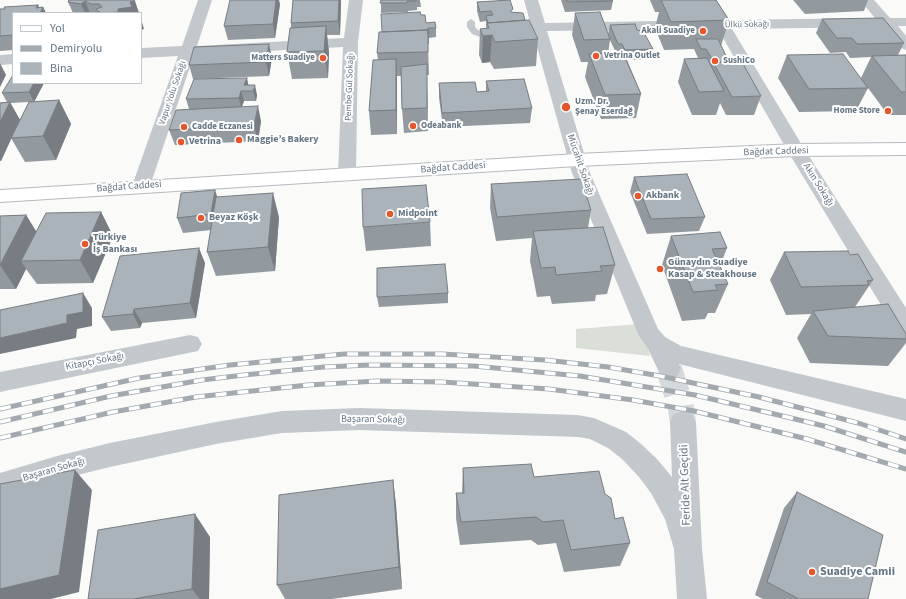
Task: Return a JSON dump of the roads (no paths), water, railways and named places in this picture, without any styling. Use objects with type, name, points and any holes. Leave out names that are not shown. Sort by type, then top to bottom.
[{"type":"main road","name":"Bağdat Caddesi","points":[[0,196],[141,186],[347,175],[577,160],[796,150],[906,149]]},
{"type":"street","name":"Vapur Yolu Sokağı","points":[[141,186],[205,0]]},
{"type":"street","name":"Pembe Gül Sokağı","points":[[347,175],[351,42],[356,0]]},
{"type":"street","name":"Mücahit Sokağı","points":[[531,0],[538,33],[581,173],[649,334],[657,344]]},
{"type":"street","name":"Akın Sokağı","points":[[708,0],[796,150],[906,327]]},
{"type":"street","points":[[867,0],[906,45]]},
{"type":"street","name":"Ülkü Sokağı","points":[[538,33],[723,25],[906,22]]},
{"type":"street","points":[[142,52],[351,42]]},
{"type":"street","points":[[0,60],[12,59]]},
{"type":"street","name":"Kitapçı Sokağı","points":[[0,382],[190,344]]},
{"type":"street","points":[[657,344],[669,369]]},
{"type":"street","points":[[657,344],[676,354],[906,410]]},
{"type":"street","name":"Başaran Sokağı","points":[[0,486],[57,468],[110,455],[282,422],[360,419],[578,426],[594,429],[613,438],[631,451],[648,468],[661,484],[671,501],[679,519],[688,549]]},
{"type":"street","name":"Feride Alt Geçidi","points":[[683,422],[688,549]]},
{"type":"street","points":[[688,549],[692,599]]},
{"type":"lane","points":[[471,22],[471,27],[475,32],[491,38],[505,37]]},
{"type":"tunnel","points":[[669,369],[680,403],[683,422]]},
{"type":"railway","points":[[0,409],[139,378],[230,365],[344,354],[442,354],[545,360],[608,367],[660,376],[759,397],[858,423],[906,439]]},
{"type":"railway","points":[[0,422],[111,396],[202,380],[244,375],[324,367],[370,365],[474,366],[580,376],[695,395],[824,426],[906,452]]},
{"type":"railway","points":[[0,438],[113,412],[196,397],[308,385],[378,381],[442,382],[549,389],[633,400],[694,411],[807,439],[906,469]]},
{"type":"place","name":"Akali Suadiye","points":[[703,31]]},
{"type":"place","name":"Vetrina Outlet","points":[[596,56]]},
{"type":"place","name":"Matters Suadiye","points":[[323,58]]},
{"type":"place","name":"SushiCo","points":[[715,61]]},
{"type":"place","name":"Uzm. Dr. Şenay Eserdağ","points":[[566,107]]},
{"type":"place","name":"Home Store","points":[[888,111]]},
{"type":"place","name":"Odeabank","points":[[413,126]]},
{"type":"place","name":"Cadde Eczanesi","points":[[184,127]]},
{"type":"place","name":"Maggie’s Bakery","points":[[239,140]]},
{"type":"place","name":"Vetrina","points":[[181,142]]},
{"type":"place","name":"Akbank","points":[[638,196]]},
{"type":"place","name":"Midpoint","points":[[390,214]]},
{"type":"place","name":"Beyaz Köşk","points":[[201,218]]},
{"type":"place","name":"Türkiye İş Bankası","points":[[85,244]]},
{"type":"place","name":"Günaydın Suadiye Kasap & Steakhouse","points":[[660,269]]},
{"type":"place","name":"Suadiye Camii","points":[[812,572]]}]
